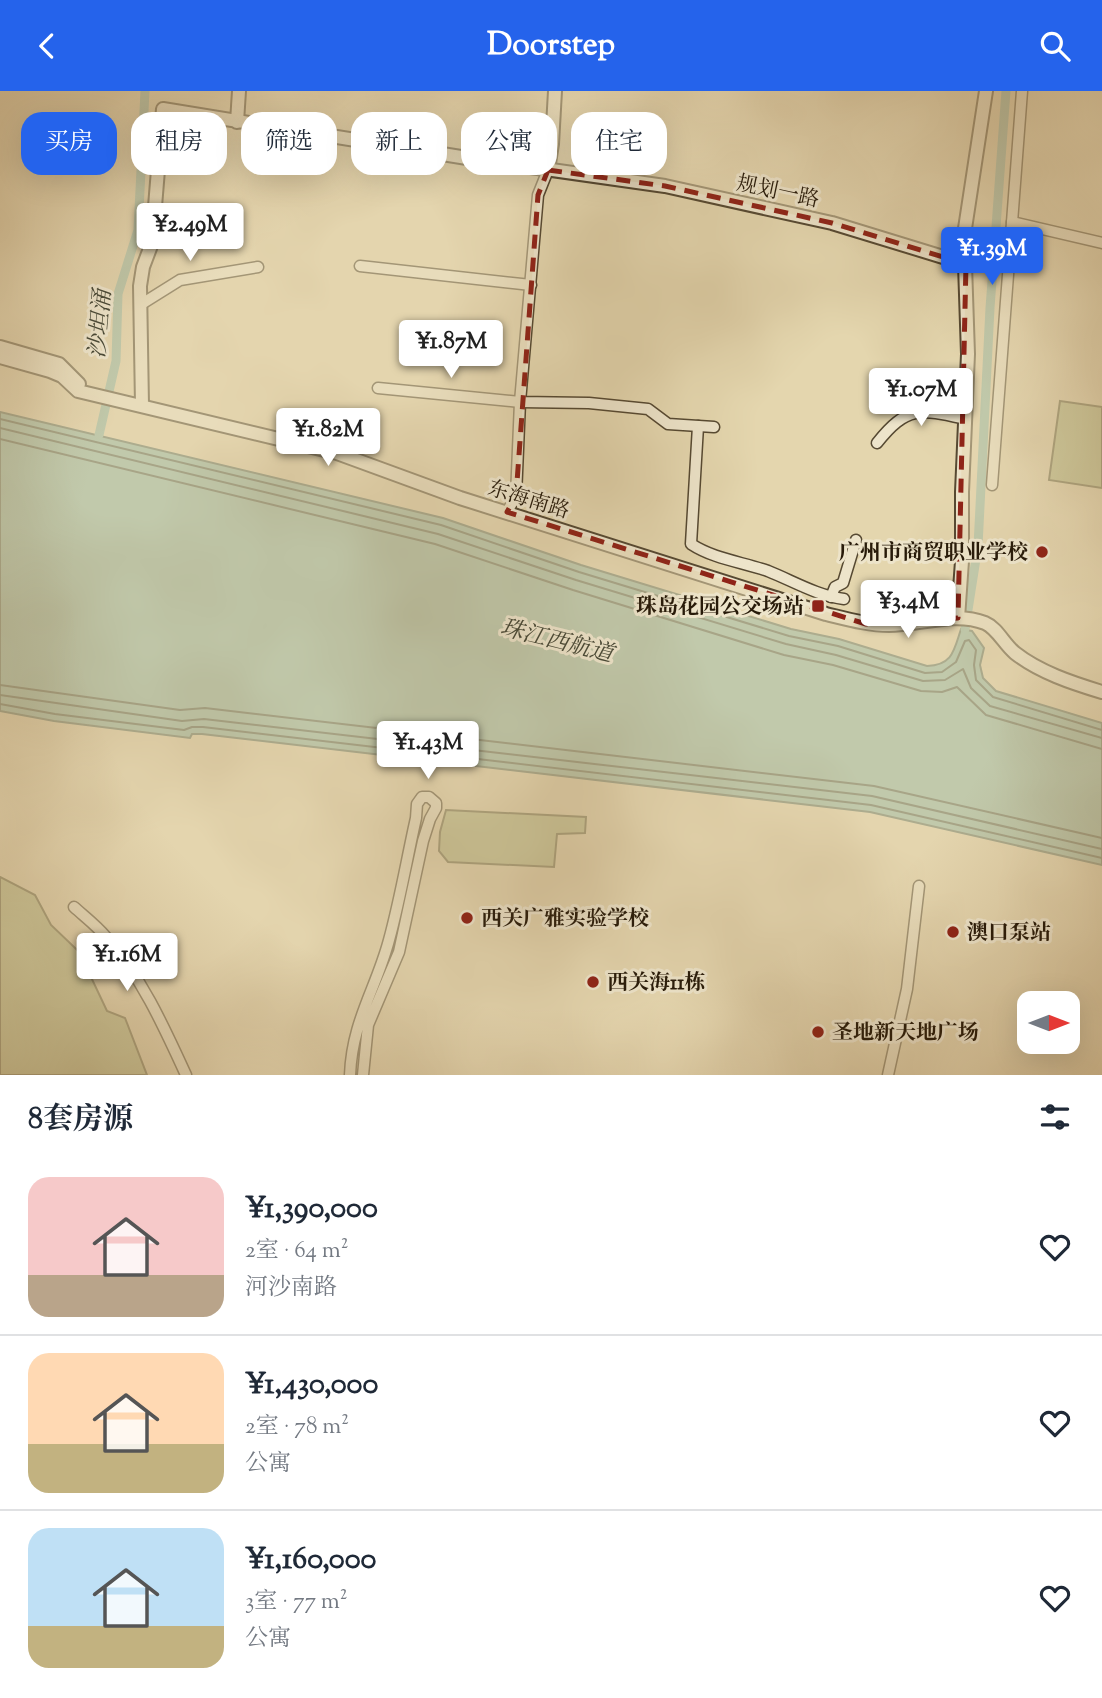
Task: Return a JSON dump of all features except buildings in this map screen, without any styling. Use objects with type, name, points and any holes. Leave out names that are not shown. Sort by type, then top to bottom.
[{"type":"street","points":[[237,121],[239,91]]},
{"type":"street","points":[[554,112],[555,91]]},
{"type":"street","points":[[986,91],[966,216],[968,330],[962,569],[967,619],[992,628],[1003,642],[1021,657],[1062,679],[1102,692]]},
{"type":"street","points":[[992,485],[1022,91]]},
{"type":"street","name":"规划一路","points":[[141,305],[141,276],[152,243],[163,109],[461,156]]},
{"type":"street","name":"规划一路","points":[[557,171],[665,186],[832,223],[965,264]]},
{"type":"street","points":[[507,512],[516,496],[520,403],[537,195],[546,175]]},
{"type":"street","points":[[1012,222],[1102,243]]},
{"type":"street","points":[[359,266],[531,285]]},
{"type":"street","points":[[142,405],[141,305],[180,280],[258,268]]},
{"type":"street","points":[[0,347],[60,364],[94,395]]},
{"type":"street","name":"东海南路","points":[[0,357],[62,376],[78,391],[337,453],[507,512],[799,607],[866,624],[893,625],[967,619]]},
{"type":"street","points":[[378,387],[520,403],[589,403],[648,409],[668,424],[714,427]]},
{"type":"street","points":[[877,443],[892,424],[904,416],[932,412],[966,419]]},
{"type":"street","points":[[698,426],[691,544],[703,551],[764,570],[831,597],[844,599]]},
{"type":"street","points":[[831,597],[835,587],[843,583],[856,540]]},
{"type":"street","points":[[350,1075],[353,1038],[389,941],[417,804],[422,797],[429,797],[436,803],[436,808],[423,841],[399,952],[368,1025],[363,1075]]},
{"type":"street","points":[[888,1075],[907,989],[919,885]]},
{"type":"street","points":[[74,907],[106,937],[130,968],[153,1007],[186,1075]]},
{"type":"highlighted area","points":[[548,170],[665,186],[832,223],[966,264],[958,618],[866,624],[507,512],[516,496],[538,195]]},
{"type":"shaded area","points":[[1060,401],[1102,407],[1102,488],[1049,480]]},
{"type":"shaded area","points":[[446,810],[586,817],[585,833],[557,834],[554,867],[448,862],[439,851],[440,832]]},
{"type":"shaded area","points":[[0,877],[35,895],[51,925],[97,969],[90,975],[107,1011],[125,1018],[147,1075],[0,1075]]},
{"type":"water","name":"珠江西航道","points":[[0,412],[443,518],[581,565],[791,629],[839,639],[927,666],[942,663],[951,655],[961,629],[972,631],[984,648],[980,665],[983,678],[996,691],[1102,723],[1102,865],[870,812],[202,734],[192,734],[190,738],[54,721],[0,711]]},
{"type":"waterway","name":"沙坦涌","points":[[99,435],[116,361],[118,294],[138,230],[145,91]]},
{"type":"waterway","points":[[965,629],[978,546],[990,308],[1006,91]]},
{"type":"place","name":"广州市商贸职业学校","points":[[1042,552]]},
{"type":"place","name":"珠岛花园公交场站","points":[[818,606]]},
{"type":"place","name":"西关广雅实验学校","points":[[467,918]]},
{"type":"place","name":"澳口泵站","points":[[953,932]]},
{"type":"place","name":"西关海11栋","points":[[593,982]]},
{"type":"place","name":"圣地新天地广场","points":[[818,1032]]}]
